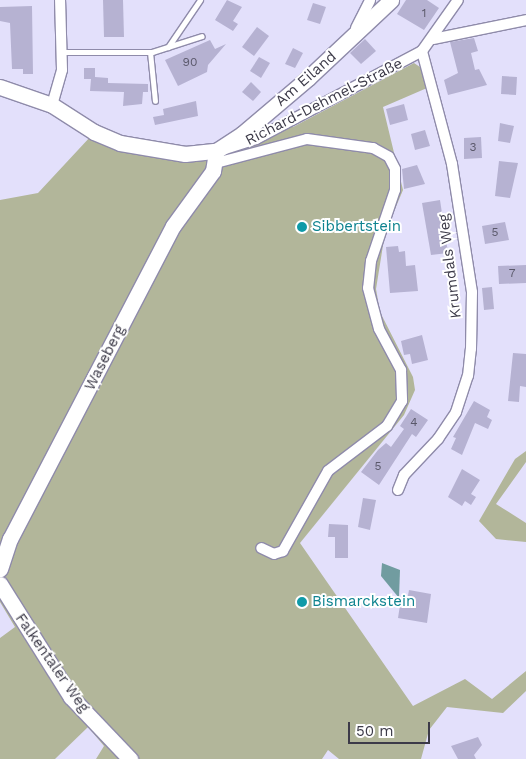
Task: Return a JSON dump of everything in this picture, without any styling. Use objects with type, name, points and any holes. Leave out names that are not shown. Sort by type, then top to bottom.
[{"type":"street","points":[[52,105],[62,70],[60,0]]},
{"type":"street","points":[[350,40],[370,0]]},
{"type":"street","name":"Am Eiland","points":[[216,157],[350,40],[392,0]]},
{"type":"street","name":"Richard-Dehmel-Straße","points":[[0,87],[52,105],[94,132],[120,143],[185,154],[216,157],[256,139],[422,51],[433,39],[458,0]]},
{"type":"street","points":[[433,39],[526,20]]},
{"type":"street","name":"Krumdals Weg","points":[[398,490],[404,475],[438,439],[456,412],[468,376],[471,349],[472,292],[452,164],[422,51]]},
{"type":"street","points":[[216,157],[307,139],[373,148],[385,154],[395,169],[396,190],[371,261],[368,288],[379,329],[401,370],[402,401],[387,426],[328,471],[283,551],[274,554],[261,548]]},
{"type":"street","name":"Waseberg","points":[[0,569],[10,539],[173,226],[216,157]]},
{"type":"street","name":"Falkentaler Weg","points":[[0,584],[71,697],[130,759]]},
{"type":"lane","points":[[168,47],[200,0]]},
{"type":"lane","points":[[61,52],[150,52],[202,36]]},
{"type":"lane","points":[[150,52],[155,101]]},
{"type":"shaded area","points":[[414,63],[423,69],[427,88],[383,107],[403,190],[385,233],[376,289],[380,312],[413,377],[415,390],[404,415],[300,543],[413,706],[465,679],[492,699],[526,671],[526,691],[503,713],[447,707],[429,730],[421,759],[339,759],[328,750],[322,759],[96,759],[104,746],[88,727],[55,759],[0,759],[0,638],[15,627],[0,602],[0,200],[38,193],[91,136],[210,159],[231,154],[291,123],[293,127]]},
{"type":"shaded area","points":[[526,451],[526,462],[496,504],[526,523],[526,542],[496,539],[479,521],[515,459]]},
{"type":"shaded area","points":[[382,563],[400,570],[399,598],[381,576]]},
{"type":"building","points":[[103,0],[123,0],[124,37],[104,37]]},
{"type":"building","points":[[227,0],[242,7],[233,21],[238,24],[233,31],[215,20]]},
{"type":"building","points":[[406,0],[427,0],[439,8],[424,30],[397,14]]},
{"type":"building","points":[[313,3],[326,7],[320,24],[307,20]]},
{"type":"building","points":[[32,6],[33,74],[23,74],[23,69],[12,69],[10,23],[0,21],[0,7]]},
{"type":"building","points":[[257,27],[269,36],[254,56],[242,47]]},
{"type":"building","points":[[474,38],[478,51],[471,53],[475,70],[479,69],[487,85],[448,95],[444,80],[458,73],[450,42]]},
{"type":"building","points":[[365,39],[376,51],[361,64],[350,53]]},
{"type":"building","points":[[210,40],[215,49],[226,44],[208,65],[207,72],[178,86],[165,60]]},
{"type":"building","points":[[293,48],[303,53],[295,68],[285,64]]},
{"type":"building","points":[[259,57],[270,63],[261,78],[250,71]]},
{"type":"building","points":[[84,68],[95,68],[95,77],[108,78],[108,83],[148,84],[148,92],[143,92],[142,104],[123,106],[124,92],[90,91],[91,79],[84,79]]},
{"type":"building","points":[[502,76],[517,77],[516,95],[501,94]]},
{"type":"building","points":[[251,82],[261,92],[253,101],[242,92]]},
{"type":"building","points":[[196,101],[198,116],[155,125],[153,117],[164,115],[163,109]]},
{"type":"building","points":[[404,104],[408,120],[390,125],[386,109]]},
{"type":"building","points":[[500,123],[514,126],[510,143],[498,141]]},
{"type":"building","points":[[425,130],[430,146],[415,150],[411,134]]},
{"type":"building","points":[[481,137],[482,158],[464,159],[464,138]]},
{"type":"building","points":[[499,161],[518,163],[510,198],[495,196]]},
{"type":"building","points":[[417,165],[425,184],[404,189],[402,169]]},
{"type":"building","points":[[440,200],[448,253],[431,255],[422,203]]},
{"type":"building","points":[[505,222],[509,240],[485,244],[482,226]]},
{"type":"building","points":[[398,246],[399,252],[405,251],[406,266],[415,265],[418,291],[390,293],[386,247]]},
{"type":"building","points":[[526,265],[526,283],[499,284],[498,266]]},
{"type":"building","points":[[492,287],[494,309],[484,310],[482,288]]},
{"type":"building","points":[[422,335],[428,360],[412,364],[410,354],[404,355],[401,341]]},
{"type":"building","points":[[513,353],[526,354],[526,387],[520,386],[519,402],[508,401]]},
{"type":"building","points":[[474,401],[490,410],[487,417],[492,420],[488,429],[475,423],[462,455],[451,449],[456,438],[453,437]]},
{"type":"building","points":[[411,409],[428,420],[416,437],[412,434],[379,485],[361,472],[386,443],[391,447],[404,429],[400,426]]},
{"type":"building","points":[[462,469],[480,480],[471,494],[476,497],[471,505],[465,501],[462,506],[448,497]]},
{"type":"building","points":[[363,498],[376,500],[370,530],[358,527]]},
{"type":"building","points":[[329,524],[348,525],[348,558],[335,558],[335,537],[328,537]]},
{"type":"building","points":[[409,590],[431,594],[427,623],[398,618],[400,605],[406,606]]},
{"type":"building","points":[[478,737],[482,745],[474,755],[476,759],[458,759],[451,746]]},
{"type":"place","name":"Sibbertstein","points":[[302,227]]},
{"type":"place","name":"Bismarckstein","points":[[302,602]]}]
